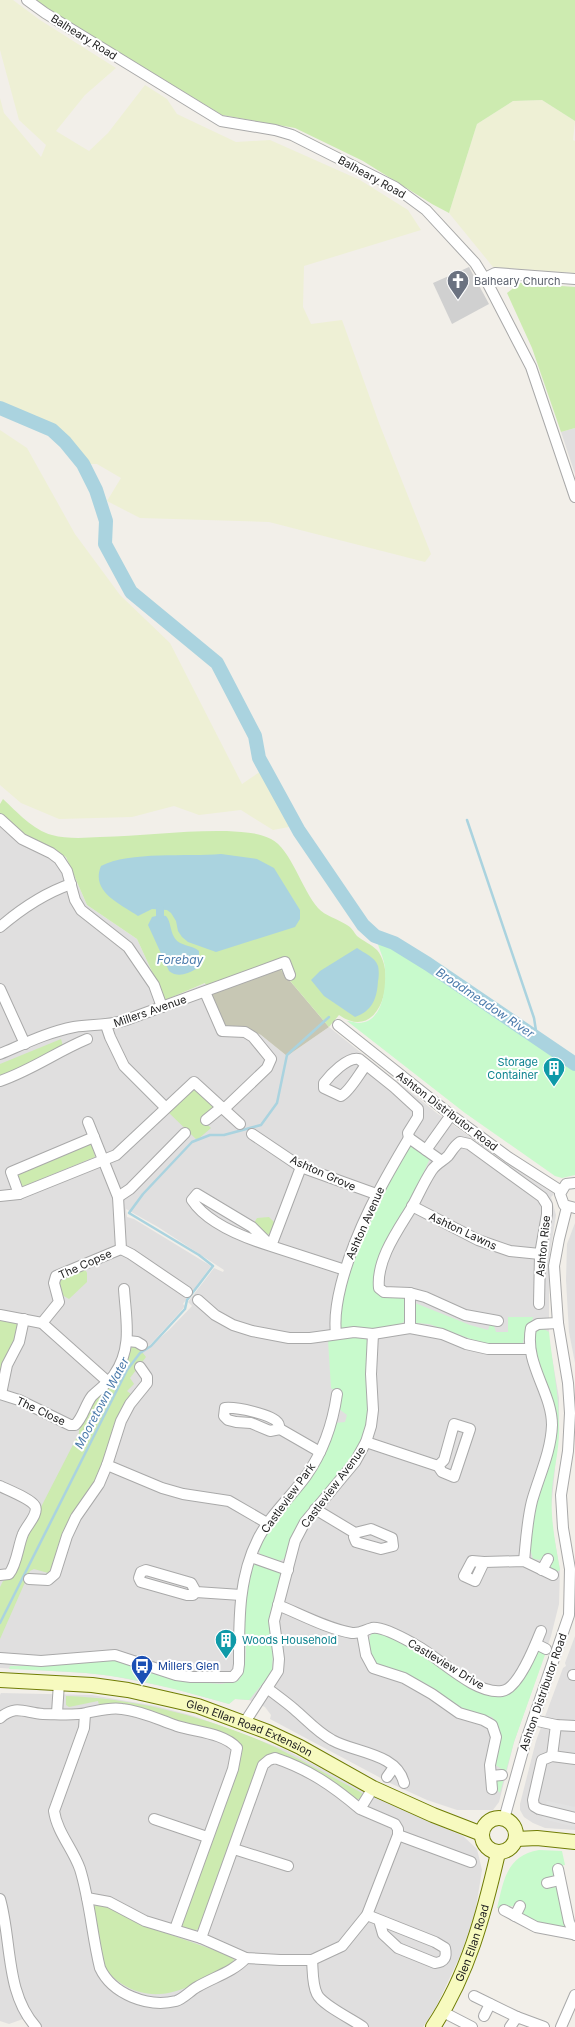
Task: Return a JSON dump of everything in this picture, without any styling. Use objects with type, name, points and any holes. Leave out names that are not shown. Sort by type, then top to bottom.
[{"type":"street","name":"Balheary Road","points":[[27,0],[45,13],[221,121],[274,130],[292,135],[395,187],[426,210],[475,264],[485,278],[531,367],[575,497]]},
{"type":"street","points":[[485,278],[495,273],[575,279]]},
{"type":"street","points":[[0,819],[22,839],[51,853],[59,859],[67,871],[80,910],[128,947],[154,985],[162,1007]]},
{"type":"street","points":[[0,926],[14,914],[58,888],[71,884]]},
{"type":"street","name":"Millers Avenue","points":[[0,1054],[64,1029],[106,1025],[126,1020],[285,962],[290,975]]},
{"type":"street","points":[[0,989],[25,1044]]},
{"type":"street","points":[[205,992],[222,1031],[245,1032],[253,1037],[271,1059],[268,1068],[223,1108],[206,1120]]},
{"type":"street","points":[[106,1025],[124,1066],[165,1107]]},
{"type":"street","name":"Ashton Distributor Road","points":[[338,1025],[450,1115],[508,1157],[560,1191]]},
{"type":"street","points":[[64,1029],[70,1046]]},
{"type":"street","points":[[0,1081],[36,1067],[70,1046],[87,1039]]},
{"type":"street","name":"Ashton Avenue","points":[[336,1334],[334,1322],[345,1270],[358,1234],[376,1194],[409,1138],[408,1133],[418,1117],[418,1109],[394,1087],[366,1065]]},
{"type":"street","points":[[0,1196],[20,1194],[120,1152],[165,1107],[194,1082],[240,1124]]},
{"type":"street","points":[[426,1150],[450,1115]]},
{"type":"street","name":"The Copse","points":[[88,1122],[118,1197],[121,1249]]},
{"type":"street","points":[[118,1197],[130,1189],[185,1133]]},
{"type":"street","name":"Ashton Grove","points":[[252,1134],[302,1167],[356,1188],[376,1194]]},
{"type":"street","points":[[20,1194],[10,1172],[94,1138]]},
{"type":"street","points":[[409,1138],[440,1160],[425,1180],[392,1241],[381,1270],[379,1288],[384,1292],[410,1293],[434,1300],[465,1315],[498,1321]]},
{"type":"street","name":"Ashton Rise","points":[[440,1160],[447,1157],[456,1145],[464,1142],[542,1197],[547,1204],[547,1214],[540,1254],[539,1304]]},
{"type":"street","points":[[271,1246],[302,1167]]},
{"type":"street","points":[[571,1208],[561,1202],[560,1191],[566,1184],[575,1183]]},
{"type":"street","points":[[271,1246],[252,1227],[207,1198],[197,1194],[192,1200],[199,1210],[245,1238],[345,1270]]},
{"type":"street","name":"Ashton Lawns","points":[[412,1206],[478,1240],[510,1251],[540,1254]]},
{"type":"street","name":"Ashton Distributor Road","points":[[504,1819],[526,1740],[562,1639],[573,1599],[570,1569],[563,1528],[561,1495],[572,1452],[570,1414],[568,1383],[558,1323],[554,1266],[558,1239],[571,1208]]},
{"type":"street","name":"The Copse","points":[[42,1323],[59,1302],[54,1283],[56,1276],[121,1249],[131,1254],[187,1292]]},
{"type":"street","name":"The Close","points":[[0,1394],[19,1400],[70,1425],[75,1425],[79,1421],[92,1396],[108,1381],[119,1366],[128,1341],[124,1289]]},
{"type":"street","points":[[410,1293],[410,1328]]},
{"type":"street","points":[[198,1300],[224,1321],[252,1331],[289,1338],[310,1338],[336,1334],[373,1334],[410,1328],[442,1334],[466,1344],[488,1349],[530,1349]]},
{"type":"street","points":[[0,1315],[42,1323],[108,1381]]},
{"type":"street","points":[[0,1394],[6,1365],[19,1342],[24,1319]]},
{"type":"street","points":[[524,1561],[530,1513],[549,1448],[552,1424],[548,1405],[530,1349],[529,1339],[531,1328],[538,1324],[558,1323]]},
{"type":"street","name":"Castleview Avenue","points":[[245,1722],[278,1671],[279,1659],[274,1621],[295,1541],[315,1509],[355,1462],[366,1442],[371,1426],[373,1410],[371,1374],[373,1334]]},
{"type":"street","points":[[128,1341],[137,1342],[142,1345]]},
{"type":"street","points":[[29,1579],[48,1580],[55,1574],[67,1536],[76,1517],[99,1484],[107,1466],[121,1421],[130,1404],[147,1383],[147,1377],[140,1367]]},
{"type":"street","name":"Castleview Park","points":[[0,1658],[41,1662],[115,1655],[162,1671],[191,1677],[233,1677],[238,1671],[239,1664],[241,1595],[251,1557],[267,1523],[305,1477],[339,1417],[337,1394]]},
{"type":"street","points":[[280,1429],[270,1432],[251,1423],[228,1420],[224,1416],[224,1411],[226,1408],[234,1407],[270,1417],[278,1422],[280,1429],[320,1452]]},
{"type":"street","points":[[366,1442],[438,1466],[442,1472],[454,1477],[470,1428],[454,1424],[444,1460],[438,1466]]},
{"type":"street","points":[[107,1466],[162,1488],[183,1494],[229,1501],[267,1523]]},
{"type":"street","points":[[0,1486],[32,1504],[35,1507],[35,1511],[18,1546],[13,1569],[9,1574],[0,1575]]},
{"type":"street","points":[[315,1509],[355,1533]]},
{"type":"street","points":[[251,1557],[288,1570]]},
{"type":"street","points":[[542,1570],[548,1559]]},
{"type":"street","points":[[484,1562],[524,1561],[553,1574]]},
{"type":"street","points":[[196,1592],[191,1583],[146,1570],[141,1572],[139,1578],[141,1582],[187,1595],[193,1595],[196,1592],[241,1595]]},
{"type":"street","name":"Castleview Drive","points":[[278,1605],[342,1631],[362,1633],[371,1628],[378,1628],[415,1644],[475,1684],[490,1690],[501,1691],[511,1686],[526,1664],[541,1631]]},
{"type":"street","points":[[362,1633],[366,1655],[373,1668],[404,1678],[432,1694],[459,1713],[483,1720],[492,1725],[496,1737],[490,1765],[492,1789]]},
{"type":"street","points":[[536,1644],[546,1649]]},
{"type":"street","name":"Glen Ellan Road Extension","points":[[0,1680],[59,1683],[128,1690],[162,1696],[198,1706],[245,1722],[300,1747],[373,1788],[433,1815],[482,1834]]},
{"type":"street","points":[[57,1713],[59,1683]]},
{"type":"street","points":[[267,1688],[294,1709],[319,1732],[333,1741],[387,1761],[402,1776],[404,1783]]},
{"type":"street","points":[[0,1718],[8,1711],[17,1709],[42,1714],[85,1714],[99,1709],[121,1708],[139,1711],[177,1726],[233,1743],[237,1748],[237,1756],[175,1929]]},
{"type":"street","points":[[85,1714],[84,1728],[54,1811],[55,1821],[80,1869],[100,1968],[105,1979],[124,1993],[134,1998],[146,2001],[177,2001],[197,1987],[238,1967],[246,1958]]},
{"type":"street","points":[[533,1720],[556,1725],[575,1726]]},
{"type":"street","points":[[552,1756],[556,1725]]},
{"type":"street","points":[[575,1759],[552,1756],[542,1760],[533,1800],[534,1806],[539,1809],[575,1818]]},
{"type":"street","points":[[87,1898],[109,1902],[145,1921],[175,1929],[200,1938],[246,1958],[312,1960],[342,1946],[367,1916],[398,1834],[398,1829],[395,1824],[360,1809],[333,1786],[311,1773],[275,1758],[269,1760],[263,1765],[234,1849],[200,1938]]},
{"type":"street","points":[[388,1777],[394,1767]]},
{"type":"street","points":[[491,1776],[502,1775]]},
{"type":"street","points":[[360,1809],[373,1788]]},
{"type":"street","points":[[499,1818],[513,1824],[516,1839],[514,1844],[507,1851],[498,1853],[488,1848],[482,1839],[482,1834],[486,1824],[489,1821],[499,1818]]},
{"type":"street","points":[[154,1819],[207,1837]]},
{"type":"street","points":[[398,1834],[468,1858]]},
{"type":"street","points":[[516,1839],[537,1838],[575,1842]]},
{"type":"street","points":[[234,1849],[288,1866]]},
{"type":"street","name":"Glen Ellan Road","points":[[433,2027],[443,2012],[471,1953],[483,1915],[498,1853]]},
{"type":"street","points":[[504,1910],[536,1927],[574,1935],[558,1868]]},
{"type":"street","points":[[547,1883],[560,1880]]},
{"type":"street","points":[[0,1899],[8,1931],[17,1997],[29,2019],[36,2027]]},
{"type":"street","points":[[515,1916],[520,1906]]},
{"type":"street","points":[[367,1916],[379,1920],[435,1942],[445,1948],[445,1959],[441,1963],[435,1963],[398,1948],[383,1934],[379,1920]]},
{"type":"street","points":[[312,1960],[313,1983],[318,1996],[326,2004],[351,2017],[363,2027]]},
{"type":"street","points":[[561,2027],[575,1995]]},
{"type":"street","points":[[474,1996],[517,2017],[544,2027]]},
{"type":"street","points":[[484,2016],[490,2004]]},
{"type":"street","points":[[443,2012],[472,2027]]},
{"type":"street","points":[[510,2027],[517,2017]]},
{"type":"shaded area","points":[[0,0],[13,0],[40,20],[116,68],[85,95],[56,131],[89,151],[108,133],[145,85],[167,99],[177,114],[236,142],[270,140],[360,180],[408,210],[421,230],[304,266],[303,307],[311,324],[342,320],[379,423],[431,554],[425,562],[269,522],[140,518],[107,501],[121,478],[97,464],[83,464],[52,430],[0,408],[0,98],[4,113],[41,157],[46,145],[19,120],[0,50]]},
{"type":"shaded area","points":[[542,100],[575,121],[573,140],[575,141],[575,273],[493,267],[449,213],[477,124],[513,101]]},
{"type":"shaded area","points":[[469,267],[489,304],[452,324],[433,283]]},
{"type":"shaded area","points":[[575,428],[575,474],[561,432]]},
{"type":"shaded area","points":[[0,430],[27,448],[75,534],[120,595],[170,643],[242,784],[261,771],[289,827],[273,830],[241,810],[199,815],[174,806],[132,817],[59,819],[21,803],[0,785]]},
{"type":"shaded area","points":[[0,815],[22,836],[66,857],[87,905],[137,939],[165,1000],[206,983],[242,1026],[261,1035],[287,1056],[329,1027],[438,1114],[502,1160],[554,1194],[551,1197],[556,1215],[549,1260],[549,1340],[559,1398],[559,1426],[551,1510],[560,1570],[559,1604],[551,1636],[514,1742],[499,1802],[493,1810],[457,1810],[427,1800],[392,1784],[270,1719],[271,1715],[265,1707],[249,1700],[235,1699],[229,1704],[172,1688],[112,1676],[0,1668],[0,1623],[140,1353],[151,1346],[169,1330],[192,1306],[188,1302],[214,1268],[223,1272],[224,1270],[158,1227],[126,1209],[127,1217],[134,1219],[211,1266],[183,1304],[185,1306],[181,1311],[150,1345],[139,1352],[0,1620]]},
{"type":"shaded area","points":[[280,969],[329,1027],[287,1056],[261,1035],[242,1026],[225,1027],[210,994]]},
{"type":"shaded area","points":[[575,1223],[575,1363],[569,1332],[566,1280],[567,1244]]},
{"type":"shaded area","points":[[575,1636],[575,1830],[545,1828],[524,1817],[520,1810],[520,1804],[536,1741],[563,1668],[566,1666],[565,1663]]},
{"type":"shaded area","points":[[1,1693],[92,1695],[156,1706],[194,1716],[286,1750],[382,1800],[463,1836],[477,1849],[482,1870],[475,1914],[460,1956],[436,2007],[423,2027],[30,2027],[23,2019],[9,2024],[0,2021]]},
{"type":"shaded area","points":[[547,1801],[575,1807],[575,1827],[542,1819]]},
{"type":"green space","points":[[36,0],[575,0],[575,121],[542,100],[513,101],[477,124],[449,213],[363,161],[295,128],[222,115],[48,9]]},
{"type":"green space","points":[[520,283],[575,287],[575,428],[561,432],[532,348],[507,293]]},
{"type":"green space","points":[[3,799],[38,829],[45,833],[69,838],[132,836],[195,831],[227,831],[255,834],[271,839],[285,851],[318,908],[324,913],[348,926],[357,936],[377,950],[383,961],[386,975],[385,989],[381,1003],[375,1014],[365,1021],[353,1022],[339,1015],[329,1027],[280,969],[210,994],[205,983],[165,1000],[137,939],[87,905],[66,857],[22,836],[0,815],[0,804]]},
{"type":"green space","points":[[375,936],[394,943],[431,963],[575,1064],[575,1175],[562,1178],[555,1176],[465,1113],[347,1021],[359,1023],[367,1021],[374,1017],[382,1002],[385,984],[385,969]]},
{"type":"green space","points":[[61,1039],[63,1046],[0,1078],[0,1064]]},
{"type":"green space","points":[[193,1087],[216,1106],[202,1119],[211,1128],[197,1140],[167,1111]]},
{"type":"green space","points":[[89,1143],[92,1144],[95,1157],[24,1186],[19,1185],[16,1175]]},
{"type":"green space","points":[[409,1145],[430,1158],[376,1286],[406,1297],[406,1320],[393,1327],[340,1328],[338,1323],[347,1273],[364,1228]]},
{"type":"green space","points":[[269,1217],[275,1223],[271,1234],[265,1235],[254,1223],[257,1218]]},
{"type":"green space","points":[[85,1269],[87,1273],[87,1282],[69,1299],[62,1295],[58,1282],[60,1278]]},
{"type":"green space","points":[[415,1303],[470,1325],[488,1330],[490,1324],[494,1326],[496,1332],[508,1332],[508,1317],[533,1317],[525,1331],[523,1343],[485,1344],[429,1324],[416,1323],[414,1319]]},
{"type":"green space","points":[[0,1319],[15,1321],[19,1324],[19,1331],[0,1377]]},
{"type":"green space","points":[[542,1328],[549,1332],[559,1413],[559,1441],[552,1489],[553,1530],[560,1570],[556,1572],[551,1568],[551,1559],[544,1556],[542,1560],[533,1559],[530,1538],[533,1515],[552,1457],[556,1431],[534,1345],[534,1333],[537,1329]]},
{"type":"green space","points":[[351,1337],[366,1339],[368,1343],[367,1418],[361,1443],[342,1472],[299,1525],[291,1540],[286,1557],[280,1561],[260,1554],[259,1549],[267,1533],[298,1494],[335,1423],[345,1422],[347,1415],[339,1409],[340,1393],[331,1388],[328,1340]]},
{"type":"green space","points":[[133,1346],[139,1348],[146,1357],[130,1378],[134,1384],[127,1391],[132,1395],[114,1424],[104,1458],[93,1487],[67,1524],[57,1548],[53,1569],[48,1573],[34,1569],[30,1571],[0,1639],[0,1587],[3,1581],[12,1577],[22,1544],[79,1433],[81,1425],[93,1402]]},
{"type":"green space","points":[[256,1564],[273,1569],[283,1574],[270,1621],[273,1650],[272,1672],[249,1700],[235,1699],[229,1704],[158,1685],[104,1675],[9,1669],[10,1666],[35,1666],[113,1660],[179,1681],[221,1684],[238,1681],[242,1674],[246,1658],[244,1608],[246,1595],[253,1565]]},
{"type":"green space","points":[[378,1632],[418,1651],[483,1693],[498,1696],[510,1693],[523,1677],[536,1653],[539,1651],[546,1652],[514,1742],[500,1793],[496,1789],[496,1782],[503,1770],[494,1764],[499,1734],[498,1728],[492,1717],[480,1715],[461,1707],[419,1680],[384,1667],[373,1661],[369,1640],[371,1634]]},
{"type":"green space","points":[[66,1696],[91,1697],[140,1704],[189,1716],[236,1731],[259,1740],[311,1765],[362,1793],[363,1796],[359,1799],[355,1799],[325,1777],[298,1761],[273,1754],[264,1757],[260,1763],[200,1928],[194,1931],[182,1926],[182,1920],[242,1754],[242,1747],[234,1739],[110,1704],[99,1705],[98,1701],[69,1707],[66,1705]]},
{"type":"green space","points":[[539,1850],[562,1851],[565,1865],[555,1867],[552,1885],[557,1887],[567,1926],[566,1929],[537,1923],[524,1915],[522,1910],[515,1906],[497,1908],[505,1879],[513,1864],[528,1853]]},
{"type":"green space","points":[[96,1905],[111,1908],[143,1925],[231,1956],[234,1958],[233,1965],[193,1985],[179,1990],[151,1994],[137,1991],[116,1980],[104,1968],[100,1953],[93,1907]]},
{"type":"water","points":[[221,854],[257,859],[274,868],[300,910],[300,919],[295,927],[216,952],[188,942],[182,937],[178,931],[176,921],[167,910],[152,909],[138,916],[109,896],[103,890],[100,883],[99,875],[101,866],[113,861],[143,856]]},
{"type":"water","name":"Forebay","points":[[160,915],[168,918],[176,940],[199,951],[199,961],[196,969],[186,974],[179,975],[169,971],[148,925],[152,917]]},
{"type":"water","points":[[357,948],[377,963],[379,976],[375,999],[366,1011],[355,1017],[324,996],[311,980],[320,971]]},
{"type":"waterway","name":"Broadmeadow River","points":[[0,408],[52,430],[65,442],[83,464],[96,490],[106,521],[105,544],[131,592],[217,663],[255,736],[259,758],[299,831],[363,925],[375,936],[394,943],[428,964],[575,1064]]},
{"type":"waterway","points":[[467,820],[534,1018],[537,1037]]},
{"type":"waterway","points":[[160,909],[160,915]]},
{"type":"waterway","name":"Mooretown Water","points":[[0,1623],[127,1370],[140,1353],[151,1346],[185,1309],[187,1300],[213,1266],[199,1255],[129,1213],[143,1194],[192,1142],[210,1135],[224,1135],[261,1125],[277,1103],[287,1055],[329,1017]]},
{"type":"place","name":"Balheary Church","points":[[458,300]]},
{"type":"place","name":"Storage Container","points":[[554,1088]]},
{"type":"place","name":"Woods Household","points":[[226,1660]]},
{"type":"place","name":"Millers Glen","points":[[142,1686]]}]
